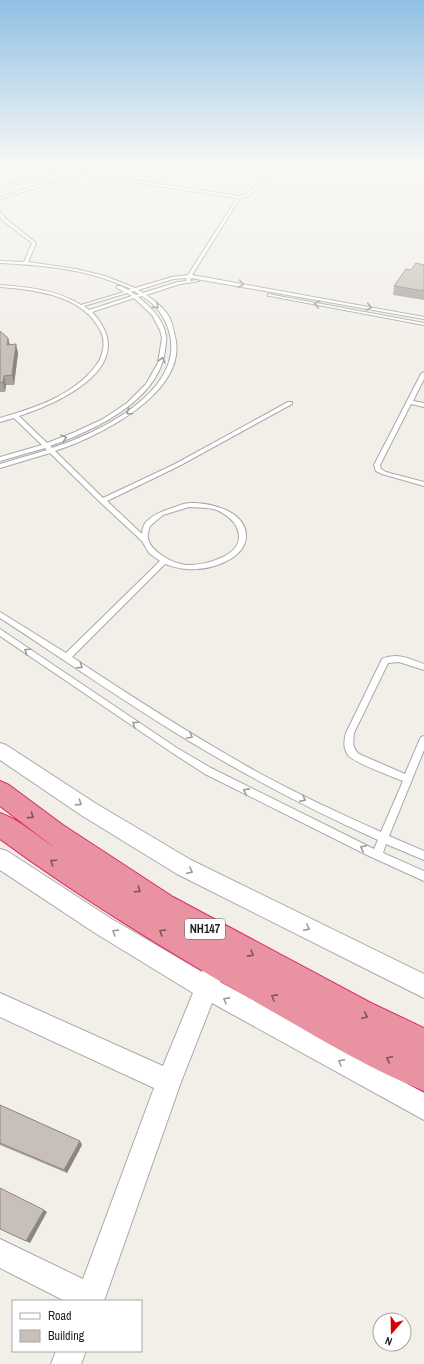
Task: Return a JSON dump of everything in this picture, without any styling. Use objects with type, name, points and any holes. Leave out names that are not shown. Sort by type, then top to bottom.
[{"type":"highway","name":"NH147","points":[[0,792],[54,833],[163,906],[360,1014],[424,1044]]},
{"type":"highway","name":"NH147","points":[[0,824],[113,902],[211,976],[424,1075]]},
{"type":"street","points":[[0,750],[81,805],[184,868],[424,986]]},
{"type":"street","points":[[0,858],[35,882],[211,976],[424,1107]]},
{"type":"street","points":[[0,1253],[90,1299],[169,1082],[211,976]]},
{"type":"street","points":[[0,1005],[169,1082]]},
{"type":"street","points":[[66,1364],[71,1352]]},
{"type":"lane","points":[[17,230],[34,243],[26,263]]},
{"type":"lane","points":[[189,278],[219,230]]},
{"type":"lane","points":[[0,264],[26,263],[57,267],[119,282],[144,294],[168,318],[173,329],[174,357],[168,370],[148,398],[130,412],[102,429],[51,450],[0,466]]},
{"type":"lane","points":[[0,264],[68,273],[107,282],[127,292],[158,320],[163,333],[164,347],[162,362],[156,375],[145,389],[111,416],[68,437],[0,458]]},
{"type":"lane","points":[[81,306],[173,278],[189,278],[237,283],[424,318]]},
{"type":"lane","points":[[89,311],[135,298],[189,278],[424,324]]},
{"type":"lane","points":[[0,286],[40,291],[62,297],[81,306],[89,311],[102,326],[107,344],[101,363],[83,382],[54,400],[16,416],[0,420]]},
{"type":"lane","points":[[424,374],[377,465],[378,470],[384,473],[424,484]]},
{"type":"lane","points":[[410,402],[424,405]]},
{"type":"lane","points":[[102,500],[177,465],[290,403]]},
{"type":"lane","points":[[16,416],[144,539]]},
{"type":"lane","points":[[189,505],[205,506],[219,509],[231,516],[240,524],[243,534],[242,544],[235,553],[223,561],[208,566],[193,567],[177,566],[164,561],[153,554],[146,546],[144,539],[146,528],[152,519],[168,510],[189,505]]},
{"type":"lane","points":[[67,657],[164,561]]},
{"type":"lane","points":[[0,615],[67,657],[146,710],[236,765],[384,838],[424,856]]},
{"type":"lane","points":[[0,632],[168,746],[208,771],[377,855],[424,876]]},
{"type":"lane","points":[[408,779],[356,756],[350,752],[348,741],[350,733],[385,661],[393,658],[424,667]]},
{"type":"lane","points":[[377,855],[424,739]]},
{"type":"building","points":[[416,263],[424,265],[424,291],[394,286],[406,269],[411,270]]},
{"type":"building","points":[[0,331],[8,338],[7,345],[16,344],[12,375],[4,376],[3,382],[0,383]]},
{"type":"building","points":[[0,1105],[80,1141],[64,1170],[0,1143]]},
{"type":"building","points":[[0,1188],[44,1210],[26,1241],[0,1229]]}]
